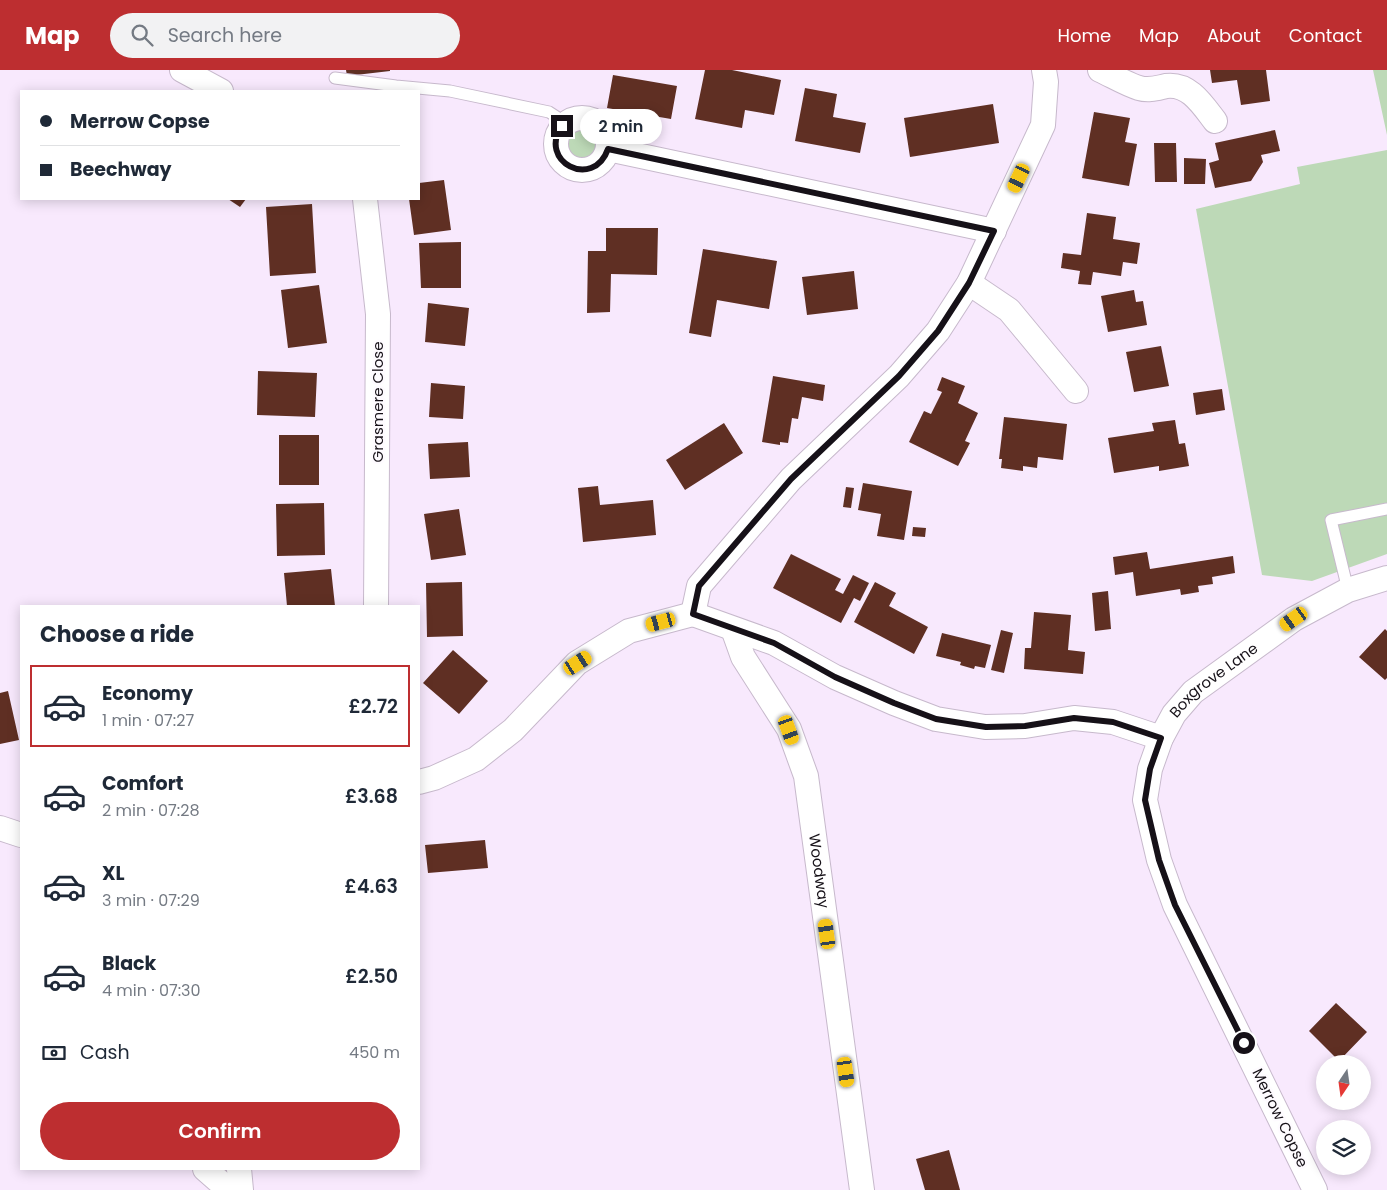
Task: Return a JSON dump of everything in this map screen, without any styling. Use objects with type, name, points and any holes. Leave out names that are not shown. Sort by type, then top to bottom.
[{"type":"street","points":[[182,70],[219,90]]},
{"type":"street","points":[[693,614],[699,586],[791,479],[899,376],[938,331],[969,283],[1043,125],[1046,70]]},
{"type":"street","points":[[1100,70],[1140,89],[1152,90],[1166,78],[1192,94],[1215,120]]},
{"type":"street","points":[[579,118],[594,120],[604,130],[608,139],[608,149],[603,159],[590,169],[580,170],[570,167],[558,156],[556,146],[559,130],[566,123],[579,118]]},
{"type":"street","points":[[608,149],[994,231]]},
{"type":"street","name":"Grasmere Close","points":[[365,200],[378,314],[376,605]]},
{"type":"street","points":[[969,283],[1009,310],[1076,391]]},
{"type":"street","name":"Boxgrove Lane","points":[[1161,738],[1174,714],[1193,692],[1294,619],[1348,590],[1387,578]]},
{"type":"street","points":[[420,782],[434,778],[476,759],[514,730],[578,663],[629,631],[693,614],[774,643],[835,677],[936,719],[986,727],[1025,726],[1074,718],[1113,722],[1161,738]]},
{"type":"street","name":"Woodway","points":[[733,629],[743,658],[789,730],[806,776],[862,1190]]},
{"type":"street","name":"Merrow Copse","points":[[1161,738],[1150,769],[1145,800],[1159,860],[1175,905],[1315,1190]]},
{"type":"street","points":[[0,828],[20,835]]},
{"type":"street","points":[[206,1170],[229,1190]]},
{"type":"street","points":[[239,1170],[241,1190]]},
{"type":"lane","points":[[335,78],[450,91],[549,112],[566,123]]},
{"type":"lane","points":[[1348,590],[1331,520],[1387,510]]},
{"type":"green space","points":[[1373,70],[1387,70],[1387,135]]},
{"type":"green space","points":[[581,127],[593,132],[598,144],[593,156],[581,161],[569,156],[564,144],[569,132]]},
{"type":"green space","points":[[1387,150],[1387,554],[1312,581],[1262,575],[1196,209],[1300,184],[1297,167]]},
{"type":"building","points":[[346,70],[390,70],[390,71],[347,76]]},
{"type":"building","points":[[705,70],[732,70],[781,80],[774,115],[745,110],[742,128],[695,119]]},
{"type":"building","points":[[1210,70],[1266,70],[1270,101],[1241,105],[1237,80],[1212,83]]},
{"type":"building","points":[[613,75],[677,86],[671,119],[607,108]]},
{"type":"building","points":[[805,88],[837,94],[833,117],[866,123],[860,153],[795,141]]},
{"type":"building","points":[[993,104],[999,143],[910,157],[904,118]]},
{"type":"building","points":[[1094,112],[1130,118],[1125,142],[1137,144],[1129,186],[1082,178]]},
{"type":"building","points":[[1275,130],[1280,151],[1261,155],[1263,162],[1251,181],[1215,188],[1209,163],[1219,160],[1215,143]]},
{"type":"building","points":[[1154,143],[1176,143],[1177,182],[1155,182]]},
{"type":"building","points":[[1184,158],[1206,159],[1205,184],[1184,184]]},
{"type":"building","points":[[444,180],[451,230],[414,235],[409,200],[420,200],[420,183]]},
{"type":"building","points":[[230,200],[245,200],[240,207]]},
{"type":"building","points":[[312,204],[316,273],[270,276],[266,207]]},
{"type":"building","points":[[1087,213],[1116,217],[1113,239],[1140,243],[1137,264],[1123,262],[1121,276],[1093,272],[1091,285],[1078,284],[1080,271],[1061,268],[1063,253],[1081,255]]},
{"type":"building","points":[[606,228],[658,228],[657,275],[611,274],[610,312],[587,313],[588,251],[606,251]]},
{"type":"building","points":[[461,242],[461,288],[421,288],[419,243]]},
{"type":"building","points":[[703,249],[777,261],[769,309],[717,300],[711,337],[689,333]]},
{"type":"building","points":[[854,271],[858,309],[807,315],[802,277]]},
{"type":"building","points":[[319,285],[327,343],[288,348],[281,290]]},
{"type":"building","points":[[1134,290],[1136,302],[1143,301],[1147,325],[1108,332],[1101,296]]},
{"type":"building","points":[[428,303],[469,308],[465,346],[425,342]]},
{"type":"building","points":[[1161,346],[1169,386],[1134,392],[1126,352]]},
{"type":"building","points":[[258,371],[317,373],[315,417],[257,415]]},
{"type":"building","points":[[773,376],[825,385],[823,401],[802,397],[798,419],[792,418],[788,443],[780,442],[780,445],[762,442]]},
{"type":"building","points":[[942,377],[965,386],[958,403],[978,413],[965,441],[970,443],[958,466],[909,442],[924,411],[931,414],[942,392],[937,390]]},
{"type":"building","points":[[431,383],[465,386],[463,419],[429,417]]},
{"type":"building","points":[[1222,389],[1225,410],[1196,415],[1193,393]]},
{"type":"building","points":[[1004,417],[1067,424],[1063,460],[1038,457],[1037,468],[1023,466],[1023,471],[1001,468],[1002,459],[999,459]]},
{"type":"building","points":[[1175,420],[1179,444],[1185,443],[1189,466],[1159,471],[1159,466],[1114,473],[1108,438],[1154,431],[1152,423]]},
{"type":"building","points":[[724,423],[743,453],[685,490],[666,460]]},
{"type":"building","points":[[279,435],[319,435],[319,485],[279,485]]},
{"type":"building","points":[[468,442],[470,477],[430,479],[428,444]]},
{"type":"building","points":[[863,483],[912,491],[904,540],[877,536],[881,514],[858,510]]},
{"type":"building","points":[[598,486],[600,505],[653,500],[656,535],[583,542],[578,488]]},
{"type":"building","points":[[846,487],[854,488],[851,508],[843,507]]},
{"type":"building","points":[[324,503],[325,555],[277,556],[276,504]]},
{"type":"building","points":[[459,509],[466,555],[431,560],[424,514]]},
{"type":"building","points":[[913,527],[926,528],[925,537],[912,536]]},
{"type":"building","points":[[1147,552],[1150,569],[1233,556],[1235,573],[1212,577],[1213,584],[1198,586],[1199,592],[1181,595],[1180,589],[1136,596],[1133,572],[1115,575],[1113,557]]},
{"type":"building","points":[[791,554],[841,579],[835,590],[843,594],[853,575],[869,583],[860,601],[854,598],[841,623],[773,588]]},
{"type":"building","points":[[331,569],[335,605],[287,605],[284,573]]},
{"type":"building","points":[[462,582],[463,636],[427,637],[426,583]]},
{"type":"building","points":[[875,582],[896,593],[889,606],[928,627],[914,654],[854,622]]},
{"type":"building","points":[[1108,591],[1111,629],[1095,631],[1092,593]]},
{"type":"building","points":[[1034,612],[1071,615],[1068,650],[1085,652],[1083,674],[1024,669],[1025,648],[1031,648]]},
{"type":"building","points":[[1385,629],[1387,631],[1387,678],[1385,680],[1359,657]]},
{"type":"building","points":[[1001,630],[1013,633],[1004,673],[991,670]]},
{"type":"building","points":[[942,633],[991,645],[985,668],[975,666],[974,669],[960,665],[961,662],[936,656]]},
{"type":"building","points":[[453,650],[488,681],[459,714],[423,683]]},
{"type":"building","points":[[8,691],[19,740],[0,744],[0,693]]},
{"type":"building","points":[[485,840],[488,868],[428,873],[425,845]]},
{"type":"building","points":[[1336,1003],[1367,1032],[1345,1055],[1333,1055],[1309,1031]]},
{"type":"building","points":[[949,1150],[960,1190],[925,1190],[916,1159]]},
{"type":"route","points":[[562,126],[556,140],[556,151],[565,164],[574,169],[590,169],[600,163],[608,149],[994,231],[969,283],[938,331],[899,376],[791,479],[699,586],[693,614],[774,643],[835,677],[936,719],[986,727],[1025,726],[1074,718],[1113,722],[1161,738],[1150,769],[1145,800],[1159,860],[1175,905],[1244,1043]]}]
